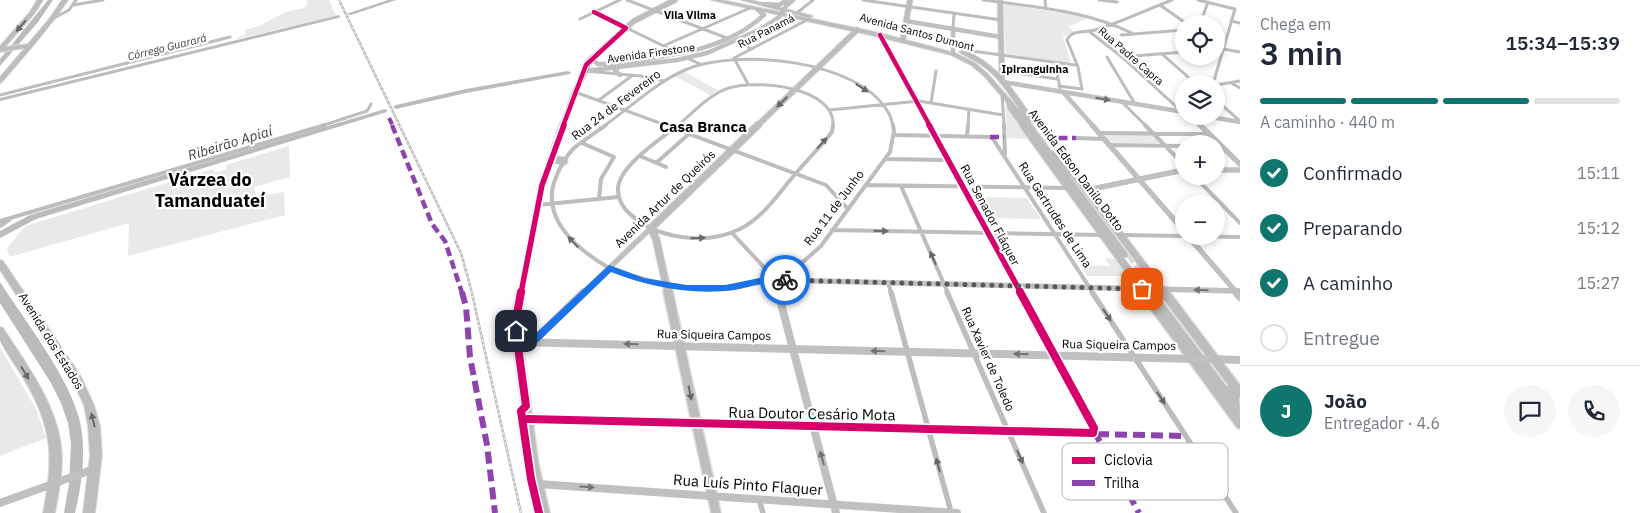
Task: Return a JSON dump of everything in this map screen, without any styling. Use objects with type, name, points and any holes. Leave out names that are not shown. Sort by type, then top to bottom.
[{"type":"highway","points":[[2,50],[40,0]]},
{"type":"highway","points":[[0,82],[52,19],[65,0]]},
{"type":"highway","name":"Avenida Santos Dumont","points":[[714,0],[758,10],[766,8]]},
{"type":"highway","name":"Avenida Santos Dumont","points":[[723,0],[766,8]]},
{"type":"highway","name":"Avenida Santos Dumont","points":[[735,0],[793,17],[860,29]]},
{"type":"highway","name":"Avenida Santos Dumont","points":[[744,0],[757,1],[766,8]]},
{"type":"highway","points":[[766,8],[768,22]]},
{"type":"highway","name":"Avenida Santos Dumont","points":[[782,13],[798,12],[880,36],[903,40]]},
{"type":"highway","name":"Avenida Santos Dumont","points":[[782,13],[817,18]]},
{"type":"highway","name":"Avenida Santos Dumont","points":[[782,13],[823,23]]},
{"type":"highway","name":"Avenida Santos Dumont","points":[[880,36],[952,52],[984,62],[995,71],[1003,82]]},
{"type":"highway","points":[[2,50],[31,45]]},
{"type":"highway","points":[[963,55],[982,66],[995,71],[1003,71]]},
{"type":"highway","name":"Avenida Santos Dumont","points":[[963,55],[979,68],[1002,93]]},
{"type":"highway","points":[[982,66],[997,80],[1003,82]]},
{"type":"highway","name":"Avenida Edson Danilo Dotto","points":[[1003,82],[1056,153],[1124,256]]},
{"type":"highway","name":"Avenida Edson Danilo Dotto","points":[[1002,93],[1124,256]]},
{"type":"highway","name":"Avenida dos Estados","points":[[0,262],[81,386],[89,405],[94,426],[89,513]]},
{"type":"highway","points":[[1160,296],[1240,403]]},
{"type":"highway","points":[[1160,296],[1240,413]]},
{"type":"highway","points":[[0,331],[47,411],[56,441],[60,481],[49,513]]},
{"type":"main road","points":[[545,513],[538,484],[515,325],[542,185],[576,92],[592,59],[634,21],[675,0]]},
{"type":"main road","points":[[903,40],[910,0]]},
{"type":"main road","points":[[1000,1],[999,35],[1003,82]]},
{"type":"main road","name":"Avenida Artur de Queirós","points":[[651,228],[860,29]]},
{"type":"main road","points":[[1008,100],[1011,109],[1102,235],[1130,261],[1138,258]]},
{"type":"main road","points":[[1056,153],[1087,190],[1138,258],[1160,296],[1240,393]]},
{"type":"main road","points":[[551,159],[564,161]]},
{"type":"main road","points":[[651,228],[656,239],[716,513]]},
{"type":"main road","points":[[1124,256],[1142,289],[1194,358],[1240,424]]},
{"type":"street","points":[[52,19],[67,12],[76,0]]},
{"type":"street","points":[[73,5],[103,0]]},
{"type":"street","points":[[580,19],[620,0]]},
{"type":"street","points":[[627,0],[727,38]]},
{"type":"street","points":[[766,8],[779,5],[787,0]]},
{"type":"street","name":"Avenida Firestone","points":[[585,71],[687,58],[707,53],[755,32],[782,13],[793,0]]},
{"type":"street","points":[[798,12],[813,0]]},
{"type":"street","points":[[863,0],[1000,20]]},
{"type":"street","points":[[983,0],[1089,15],[1115,23],[1134,34]]},
{"type":"street","points":[[1044,0],[1046,9]]},
{"type":"street","points":[[1099,0],[1117,2]]},
{"type":"street","points":[[1058,86],[1082,89],[1078,67],[1075,65],[1075,58],[1067,38],[1074,33],[1090,32],[1172,0]]},
{"type":"street","points":[[1198,0],[1234,9],[1225,43]]},
{"type":"street","points":[[1203,15],[1208,2]]},
{"type":"street","points":[[1160,5],[1175,16]]},
{"type":"street","points":[[662,46],[750,8]]},
{"type":"street","points":[[758,10],[764,14],[761,20],[768,22]]},
{"type":"street","points":[[594,12],[680,54]]},
{"type":"street","points":[[952,52],[954,13]]},
{"type":"street","name":"Avenida Firestone","points":[[592,59],[598,64],[612,64],[680,54],[701,49],[752,27],[761,20]]},
{"type":"street","name":"Rua Panamá","points":[[734,58],[807,20]]},
{"type":"street","points":[[906,21],[999,35]]},
{"type":"street","points":[[1231,21],[1240,23]]},
{"type":"street","points":[[1121,35],[1175,31]]},
{"type":"street","name":"Rua Padre Capra","points":[[1090,32],[1121,56],[1175,104]]},
{"type":"street","name":"Rua Senador Fláquer","points":[[880,36],[1094,428],[1094,432]]},
{"type":"street","points":[[0,95],[230,37]]},
{"type":"street","points":[[734,41],[752,49]]},
{"type":"street","points":[[963,55],[972,50],[1075,65]]},
{"type":"street","points":[[1225,50],[1240,52]]},
{"type":"street","points":[[1121,56],[1175,53]]},
{"type":"street","points":[[1162,54],[1186,75]]},
{"type":"street","points":[[1107,57],[1134,104]]},
{"type":"street","points":[[687,58],[700,64]]},
{"type":"street","points":[[734,58],[748,84]]},
{"type":"street","name":"Rua 24 de Fevereiro","points":[[551,204],[552,181],[564,161],[582,142],[676,73],[700,64],[734,58],[778,60],[818,68]]},
{"type":"street","points":[[1055,63],[1058,86],[1175,221]]},
{"type":"street","points":[[612,64],[607,66],[617,74]]},
{"type":"street","points":[[617,74],[615,71],[619,67]]},
{"type":"street","points":[[818,68],[855,83],[883,105],[892,120],[895,135],[992,137],[1005,156]]},
{"type":"street","points":[[585,71],[633,75],[664,81]]},
{"type":"street","points":[[931,103],[936,71]]},
{"type":"street","points":[[1003,71],[1057,79]]},
{"type":"street","points":[[599,100],[633,75]]},
{"type":"street","points":[[1225,83],[1240,81]]},
{"type":"street","points":[[1003,82],[1175,111]]},
{"type":"street","points":[[1225,82],[1240,88]]},
{"type":"street","points":[[748,84],[770,84],[795,89],[813,97],[829,110],[834,121],[832,132],[754,221],[732,232],[714,237],[690,238],[672,236],[651,228],[631,216],[618,197],[618,186],[622,174],[640,156],[717,93],[728,88],[748,84]]},
{"type":"street","points":[[576,92],[827,186],[848,209]]},
{"type":"street","name":"Rua Gertrudes de Lima","points":[[1002,93],[1005,156],[1190,443]]},
{"type":"street","points":[[829,110],[916,101],[1003,115]]},
{"type":"street","points":[[1122,102],[1175,156]]},
{"type":"street","points":[[0,221],[359,115],[367,111],[370,104]]},
{"type":"street","points":[[1225,108],[1240,122]]},
{"type":"street","points":[[967,136],[969,109]]},
{"type":"street","points":[[1225,119],[1240,122]]},
{"type":"street","points":[[1199,125],[1208,134]]},
{"type":"street","points":[[1098,133],[1208,134]]},
{"type":"street","points":[[656,163],[689,134]]},
{"type":"street","name":"Rua 11 de Junho","points":[[609,268],[634,278],[666,286],[718,289],[744,286],[774,278],[808,258],[819,248],[886,159],[893,146],[895,135]]},
{"type":"street","points":[[1076,138],[1103,139]]},
{"type":"street","points":[[582,142],[614,157],[601,179],[600,199]]},
{"type":"street","points":[[1108,144],[1175,146]]},
{"type":"street","points":[[1225,150],[1240,164]]},
{"type":"street","points":[[640,156],[666,167]]},
{"type":"street","points":[[886,159],[947,160]]},
{"type":"street","points":[[1225,170],[1240,170]]},
{"type":"street","points":[[1087,190],[1175,172]]},
{"type":"street","points":[[866,185],[1069,188]]},
{"type":"street","points":[[1203,185],[1240,223]]},
{"type":"street","name":"Rua Xavier de Toledo","points":[[901,186],[1044,513]]},
{"type":"street","points":[[538,205],[618,197]]},
{"type":"street","points":[[551,204],[557,219],[573,242],[586,254],[609,268]]},
{"type":"street","points":[[0,226],[14,217]]},
{"type":"street","name":"Avenida Artur de Queirós","points":[[532,342],[651,228]]},
{"type":"street","points":[[832,230],[1102,235]]},
{"type":"street","points":[[732,232],[774,278],[835,509]]},
{"type":"street","points":[[1120,235],[1175,236]]},
{"type":"street","points":[[1225,237],[1240,238]]},
{"type":"street","points":[[1196,245],[1237,291],[1240,297]]},
{"type":"street","points":[[774,278],[784,280],[1142,289],[1160,296],[1237,291]]},
{"type":"street","points":[[888,282],[951,512]]},
{"type":"street","name":"Rua Siqueira Campos","points":[[517,342],[1240,360]]},
{"type":"street","name":"Rua Doutor Cesário Mota","points":[[528,419],[1089,434],[1094,432]]},
{"type":"street","points":[[0,504],[91,470]]},
{"type":"street","name":"Rua Luís Pinto Flaquer","points":[[538,484],[759,499],[835,509],[957,513]]},
{"type":"street","points":[[759,499],[762,513]]},
{"type":"street","name":"Rua Gertrudes de Lima","points":[[1228,500],[1236,513]]},
{"type":"shaded area","points":[[48,0],[53,0],[38,22],[0,66],[0,59]]},
{"type":"shaded area","points":[[307,0],[329,0],[336,16],[236,38],[246,34],[245,30],[257,27],[289,11],[303,8],[307,5]]},
{"type":"shaded area","points":[[1003,4],[1090,17],[1068,27],[1075,32],[1063,37],[1071,63],[1006,54]]},
{"type":"shaded area","points":[[339,15],[340,17],[338,18],[0,101],[0,98]]},
{"type":"shaded area","points":[[684,72],[718,90],[710,95],[675,76]]},
{"type":"shaded area","points":[[1005,106],[1007,106],[1031,139],[1007,138]]},
{"type":"shaded area","points":[[1105,134],[1150,134],[1160,143],[1115,143],[1109,141]]},
{"type":"shaded area","points":[[289,146],[290,177],[254,187],[256,197],[284,192],[285,215],[128,256],[129,223],[9,257],[7,248],[25,226],[213,169],[215,173],[227,169],[226,165]]},
{"type":"shaded area","points":[[973,197],[1027,198],[1041,219],[984,218]]},
{"type":"shaded area","points":[[1105,258],[1115,259],[1133,285],[1130,285],[1123,276],[1087,276],[1081,265],[1110,266]]},
{"type":"shaded area","points":[[0,282],[55,366],[73,401],[79,418],[83,441],[83,466],[75,513],[64,513],[69,484],[71,444],[68,423],[51,383],[0,303]]},
{"type":"shaded area","points":[[0,347],[37,411],[46,438],[0,456]]},
{"type":"waterway","name":"Córrego Guarará","points":[[349,14],[393,0]]},
{"type":"waterway","name":"Ribeirão Apiaí","points":[[396,107],[466,91],[568,73]]},
{"type":"waterway","name":"Ribeirão Apiaí","points":[[0,235],[33,217],[385,111]]},
{"type":"tunnel","points":[[1130,255],[1158,293]]},
{"type":"tunnel","points":[[1157,292],[1163,300]]},
{"type":"railway","points":[[339,0],[461,253],[471,289],[521,513]]},
{"type":"marked path","points":[[389,118],[417,183],[419,195],[432,224],[445,241],[458,276],[466,307],[470,357],[487,445],[495,513]]},
{"type":"marked path","points":[[990,137],[1004,137]]},
{"type":"marked path","points":[[1045,138],[1076,138]]},
{"type":"marked path","points":[[1094,431],[1102,443]]},
{"type":"marked path","points":[[1097,434],[1186,436]]},
{"type":"marked path","points":[[1132,500],[1139,513]]},
{"type":"cycle path","points":[[539,513],[531,479],[521,411],[526,406],[515,325],[542,185],[586,65],[626,28],[594,12]]},
{"type":"cycle path","points":[[528,419],[1093,433],[1094,428],[880,35]]},
{"type":"way so far","points":[[785,280],[1142,289]]},
{"type":"district","name":"Vila Vilma","points":[[690,15]]},
{"type":"district","name":"Ipiranguinha","points":[[1035,69]]},
{"type":"district","name":"Casa Branca","points":[[703,127]]},
{"type":"district","name":"Várzea do Tamanduateí","points":[[210,190]]},
{"type":"route","points":[[516,331],[517,342],[532,342],[609,268],[642,281],[686,288],[726,288],[744,286],[774,278],[785,280]]}]
